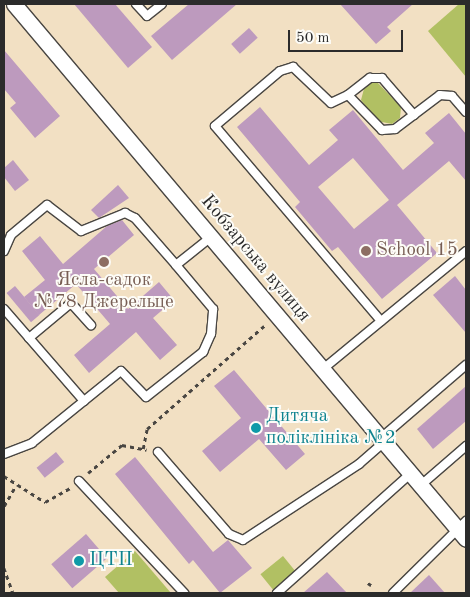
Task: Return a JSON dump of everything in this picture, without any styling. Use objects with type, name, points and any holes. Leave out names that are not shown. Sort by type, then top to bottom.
[{"type":"street","name":"Кобзарська вулиця","points":[[14,4],[382,440],[463,530]]},
{"type":"lane","points":[[136,4],[147,16],[162,4]]},
{"type":"lane","points":[[381,321],[215,126],[286,68],[299,69],[331,103],[348,95],[370,78],[382,78],[414,115]]},
{"type":"lane","points":[[348,95],[382,130],[395,130],[414,115],[446,95],[466,112]]},
{"type":"lane","points":[[4,251],[11,235],[48,205],[81,231],[112,217],[130,216],[213,309],[211,334],[203,352],[146,396],[121,372],[32,443],[4,454]]},
{"type":"lane","points":[[176,266],[210,238]]},
{"type":"lane","points":[[323,369],[466,251]]},
{"type":"lane","points":[[29,338],[71,303],[91,325]]},
{"type":"lane","points":[[4,309],[84,401]]},
{"type":"lane","points":[[158,452],[229,534],[243,540],[359,464],[382,440],[466,366]]},
{"type":"lane","points":[[277,593],[416,479],[466,446]]},
{"type":"lane","points":[[79,481],[184,593]]},
{"type":"lane","points":[[392,593],[463,530]]},
{"type":"path","points":[[143,449],[147,429],[264,326]]},
{"type":"path","points":[[4,506],[16,485]]},
{"type":"path","points":[[4,568],[14,593]]},
{"type":"green space","points":[[459,4],[466,4],[466,77],[428,31]]},
{"type":"green space","points":[[376,81],[401,107],[400,118],[392,124],[377,121],[361,100],[365,85]]},
{"type":"green space","points":[[135,551],[171,593],[119,593],[105,577]]},
{"type":"green space","points":[[283,556],[296,572],[274,591],[260,574]]},
{"type":"building","points":[[74,4],[115,4],[152,47],[128,68]]},
{"type":"building","points":[[189,4],[237,4],[172,60],[151,36]]},
{"type":"building","points":[[340,4],[413,4],[387,27],[391,31],[376,44]]},
{"type":"building","points":[[249,28],[258,38],[240,54],[231,44]]},
{"type":"building","points":[[4,50],[60,116],[35,138],[10,108],[16,103],[4,89]]},
{"type":"building","points":[[260,107],[309,165],[338,140],[329,130],[353,110],[403,170],[434,143],[425,133],[449,113],[466,134],[466,181],[449,161],[397,205],[437,253],[382,299],[338,247],[332,251],[295,207],[300,202],[237,127]],"holes":[[[353,158],[389,200],[354,229],[318,187]]]},
{"type":"building","points":[[13,160],[29,180],[15,191],[4,177],[4,168]]},
{"type":"building","points":[[118,185],[129,198],[99,218],[91,210]]},
{"type":"building","points":[[122,220],[134,235],[94,269],[128,309],[159,282],[174,300],[153,318],[177,345],[160,360],[136,332],[89,373],[74,355],[110,324],[76,284],[39,315],[24,297],[45,280],[22,251],[40,236],[63,264],[107,226]]},
{"type":"building","points":[[455,276],[466,290],[466,333],[433,295]]},
{"type":"building","points":[[15,286],[39,315],[31,322],[7,293]]},
{"type":"building","name":"Дитяча поліклініка №2","points":[[234,370],[305,454],[286,470],[259,439],[220,472],[202,451],[241,418],[214,386]]},
{"type":"building","points":[[466,386],[466,421],[433,449],[417,429]]},
{"type":"building","points":[[56,452],[64,462],[45,478],[37,468]]},
{"type":"building","points":[[135,457],[213,552],[228,540],[252,568],[220,593],[193,560],[189,564],[115,474]]},
{"type":"building","name":"ЦТП","points":[[86,534],[107,558],[72,588],[51,564]]},
{"type":"building","points":[[327,572],[347,593],[303,593]]},
{"type":"building","points":[[429,575],[445,593],[410,593]]},
{"type":"place","name":"School 15","points":[[366,251]]},
{"type":"place","name":"Ясла-садок №78 Джерельце","points":[[104,262]]},
{"type":"place","name":"Дитяча поліклініка №2","points":[[256,428]]},
{"type":"place","name":"ЦТП","points":[[79,561]]}]
